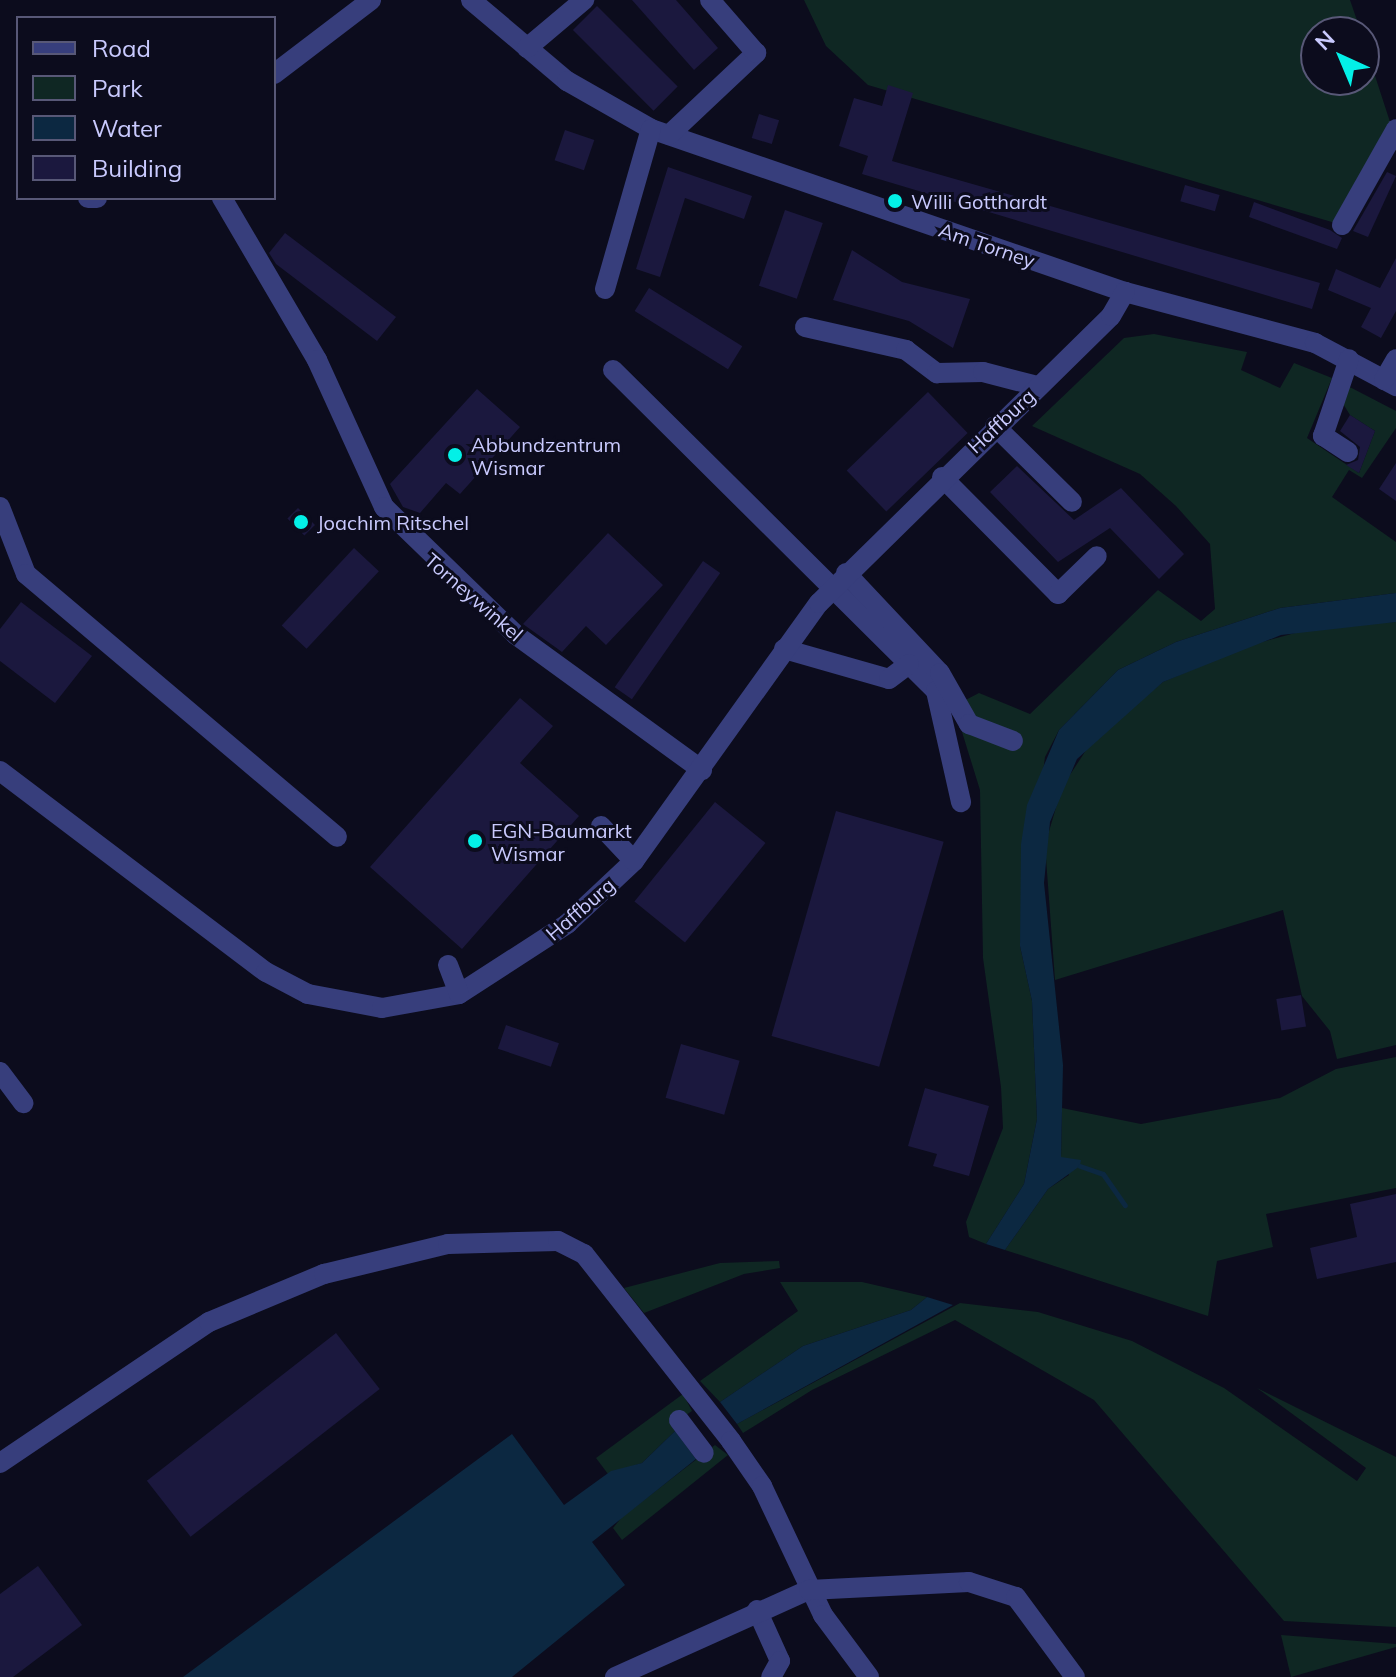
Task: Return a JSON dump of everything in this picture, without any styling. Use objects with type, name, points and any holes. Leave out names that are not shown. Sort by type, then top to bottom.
[{"type":"street","points":[[276,72],[371,0]]},
{"type":"street","name":"Am Torney","points":[[471,0],[527,48],[660,132],[1125,292],[1265,328],[1349,359],[1390,383]]},
{"type":"street","points":[[527,48],[584,0]]},
{"type":"street","points":[[605,289],[660,132],[756,53],[710,0]]},
{"type":"street","points":[[1342,225],[1396,129]]},
{"type":"street","name":"Torneywinkel","points":[[223,200],[317,360],[384,507],[420,549],[516,635],[702,770]]},
{"type":"street","name":"Haffburg","points":[[0,771],[266,972],[308,994],[382,1008],[459,994],[567,924],[634,861],[702,770],[784,649],[839,580],[1111,316],[1125,292]]},
{"type":"street","points":[[805,327],[906,350],[937,373],[983,372],[1037,386]]},
{"type":"street","points":[[1348,452],[1323,436],[1349,359]]},
{"type":"street","points":[[1390,383],[1396,359]]},
{"type":"street","points":[[613,370],[940,673],[969,724],[1013,741]]},
{"type":"street","points":[[995,426],[1072,502]]},
{"type":"street","points":[[942,477],[1058,594],[1097,556]]},
{"type":"street","points":[[0,507],[26,574],[337,837]]},
{"type":"street","points":[[839,580],[909,664],[936,691],[961,802]]},
{"type":"street","points":[[784,649],[889,679],[909,664]]},
{"type":"street","points":[[601,826],[634,861]]},
{"type":"street","points":[[448,965],[459,994]]},
{"type":"street","points":[[0,1072],[23,1103]]},
{"type":"street","points":[[0,1463],[209,1322],[324,1274],[448,1244],[558,1241],[584,1254],[731,1441],[762,1486],[809,1590],[869,1677]]},
{"type":"street","points":[[679,1420],[704,1453]]},
{"type":"street","points":[[615,1677],[757,1610],[809,1590],[929,1582],[998,1587],[1028,1610],[1075,1677]]},
{"type":"street","points":[[757,1610],[780,1661],[771,1677]]},
{"type":"green space","points":[[804,0],[1350,0],[1356,16],[1300,16],[1300,96],[1380,96],[1380,91],[1392,128],[1342,225],[868,85],[826,46]]},
{"type":"green space","points":[[1154,334],[1247,352],[1241,370],[1280,388],[1294,363],[1332,378],[1307,438],[1359,473],[1375,431],[1350,415],[1337,394],[1342,383],[1396,411],[1396,428],[1362,478],[1349,470],[1332,497],[1396,542],[1396,593],[1280,608],[1176,642],[1118,670],[1059,730],[1045,757],[1020,946],[1032,1001],[1037,1119],[1024,1184],[986,1244],[969,1237],[966,1222],[1003,1128],[1001,1087],[983,958],[980,790],[954,706],[979,693],[1030,714],[1158,590],[1201,621],[1215,609],[1210,544],[1176,506],[1140,474],[1032,426],[1124,338]]},
{"type":"green space","points":[[1396,622],[1396,1045],[1337,1059],[1330,1031],[1302,996],[1283,910],[1055,980],[1045,845],[1062,787],[1094,738],[1163,682],[1247,646],[1325,625]]},
{"type":"green space","points":[[1396,1057],[1396,1188],[1266,1214],[1273,1247],[1217,1261],[1208,1316],[1005,1250],[1048,1189],[1069,1175],[1061,1157],[1062,1108],[1141,1124],[1280,1098],[1336,1069]]},
{"type":"green space","points":[[779,1261],[780,1268],[744,1274],[644,1313],[624,1288],[720,1263]]},
{"type":"green space","points":[[780,1282],[862,1282],[927,1297],[911,1310],[803,1346],[720,1402],[700,1381],[798,1311]]},
{"type":"green space","points":[[960,1303],[1038,1312],[1132,1341],[1224,1388],[1357,1481],[1366,1468],[1257,1388],[1396,1457],[1396,1627],[1284,1621],[1094,1400],[955,1320],[812,1390],[743,1433],[737,1424]]},
{"type":"green space","points":[[683,1394],[692,1411],[671,1425],[675,1431],[642,1463],[608,1474],[596,1458]]},
{"type":"green space","points":[[715,1445],[728,1455],[622,1540],[613,1528],[622,1517]]},
{"type":"green space","points":[[1281,1635],[1396,1644],[1396,1647],[1291,1677]]},
{"type":"water","points":[[1396,593],[1396,622],[1281,635],[1163,682],[1077,759],[1050,822],[1044,883],[1063,1065],[1061,1157],[1081,1160],[1080,1166],[1048,1189],[1005,1250],[986,1244],[1024,1184],[1037,1119],[1032,1001],[1020,946],[1021,844],[1027,805],[1059,730],[1118,670],[1176,642],[1280,608]]},
{"type":"water","points":[[927,1297],[953,1305],[737,1424],[720,1402],[803,1346],[911,1310]]},
{"type":"water","points":[[675,1431],[696,1459],[592,1542],[625,1585],[512,1677],[183,1677],[512,1434],[564,1505],[611,1471],[642,1463]]},
{"type":"building","points":[[632,0],[676,0],[718,48],[694,70]]},
{"type":"building","points":[[597,6],[678,87],[654,111],[573,30]]},
{"type":"building","points":[[888,85],[913,93],[892,161],[1320,283],[1312,309],[862,174],[868,156],[839,146],[854,98],[882,106]]},
{"type":"building","points":[[759,114],[779,120],[772,144],[752,138]]},
{"type":"building","points":[[565,130],[594,140],[584,170],[555,160]]},
{"type":"building","points":[[668,167],[752,196],[744,219],[685,198],[660,277],[636,269]]},
{"type":"building","points":[[1387,172],[1396,176],[1368,237],[1353,231]]},
{"type":"building","points":[[1185,185],[1220,195],[1215,211],[1180,201]]},
{"type":"building","points":[[1254,202],[1330,230],[1342,238],[1337,249],[1249,217]]},
{"type":"building","points":[[785,210],[823,223],[797,299],[759,286]]},
{"type":"building","points":[[285,233],[396,317],[377,341],[276,264],[269,253]]},
{"type":"building","points":[[852,250],[902,282],[970,299],[953,348],[909,321],[833,300]]},
{"type":"building","points":[[1396,258],[1396,311],[1381,338],[1361,327],[1371,308],[1328,290],[1336,269],[1380,288]]},
{"type":"building","points":[[649,288],[742,346],[728,369],[635,311]]},
{"type":"building","name":"Abbundzentrum Wismar","points":[[477,389],[520,427],[460,494],[446,483],[420,513],[403,507],[390,484]]},
{"type":"building","points":[[928,392],[968,433],[886,511],[847,470]]},
{"type":"building","points":[[1350,415],[1375,431],[1359,473],[1346,465],[1358,460],[1360,447],[1340,431]]},
{"type":"building","points":[[1396,463],[1396,501],[1379,489]]},
{"type":"building","points":[[1017,466],[1074,520],[1121,488],[1184,554],[1159,579],[1110,528],[1058,562],[990,492]]},
{"type":"building","name":"Joachim Ritschel","points":[[298,508],[315,525],[304,536],[287,519]]},
{"type":"building","points":[[608,533],[663,585],[606,645],[586,626],[562,652],[523,624]]},
{"type":"building","points":[[354,548],[379,571],[307,649],[282,626]]},
{"type":"building","points":[[703,561],[720,573],[632,699],[615,687]]},
{"type":"building","points":[[21,602],[92,656],[55,703],[0,661],[0,629]]},
{"type":"building","name":"EGN-Baumarkt Wismar","points":[[520,698],[553,726],[520,763],[579,816],[462,949],[370,867]]},
{"type":"building","points":[[715,802],[766,843],[685,942],[634,901]]},
{"type":"building","points":[[836,811],[944,842],[879,1067],[772,1036]]},
{"type":"building","points":[[1301,995],[1306,1027],[1281,1031],[1276,999]]},
{"type":"building","points":[[506,1025],[559,1043],[551,1067],[498,1049]]},
{"type":"building","points":[[681,1044],[740,1061],[724,1115],[666,1098]]},
{"type":"building","points":[[925,1088],[989,1106],[969,1176],[933,1166],[937,1154],[908,1146]]},
{"type":"building","points":[[1396,1194],[1396,1262],[1317,1279],[1310,1248],[1357,1237],[1350,1204]]},
{"type":"building","points":[[336,1333],[380,1389],[191,1537],[147,1481]]},
{"type":"building","points":[[38,1566],[82,1625],[13,1677],[0,1677],[0,1594]]},
{"type":"waterway","points":[[1080,1166],[1103,1174],[1125,1205]]},
{"type":"place","name":"Willi Gotthardt","points":[[895,201]]},
{"type":"place","name":"Abbundzentrum Wismar","points":[[455,455]]},
{"type":"place","name":"Joachim Ritschel","points":[[301,522]]},
{"type":"place","name":"EGN-Baumarkt Wismar","points":[[475,841]]}]
